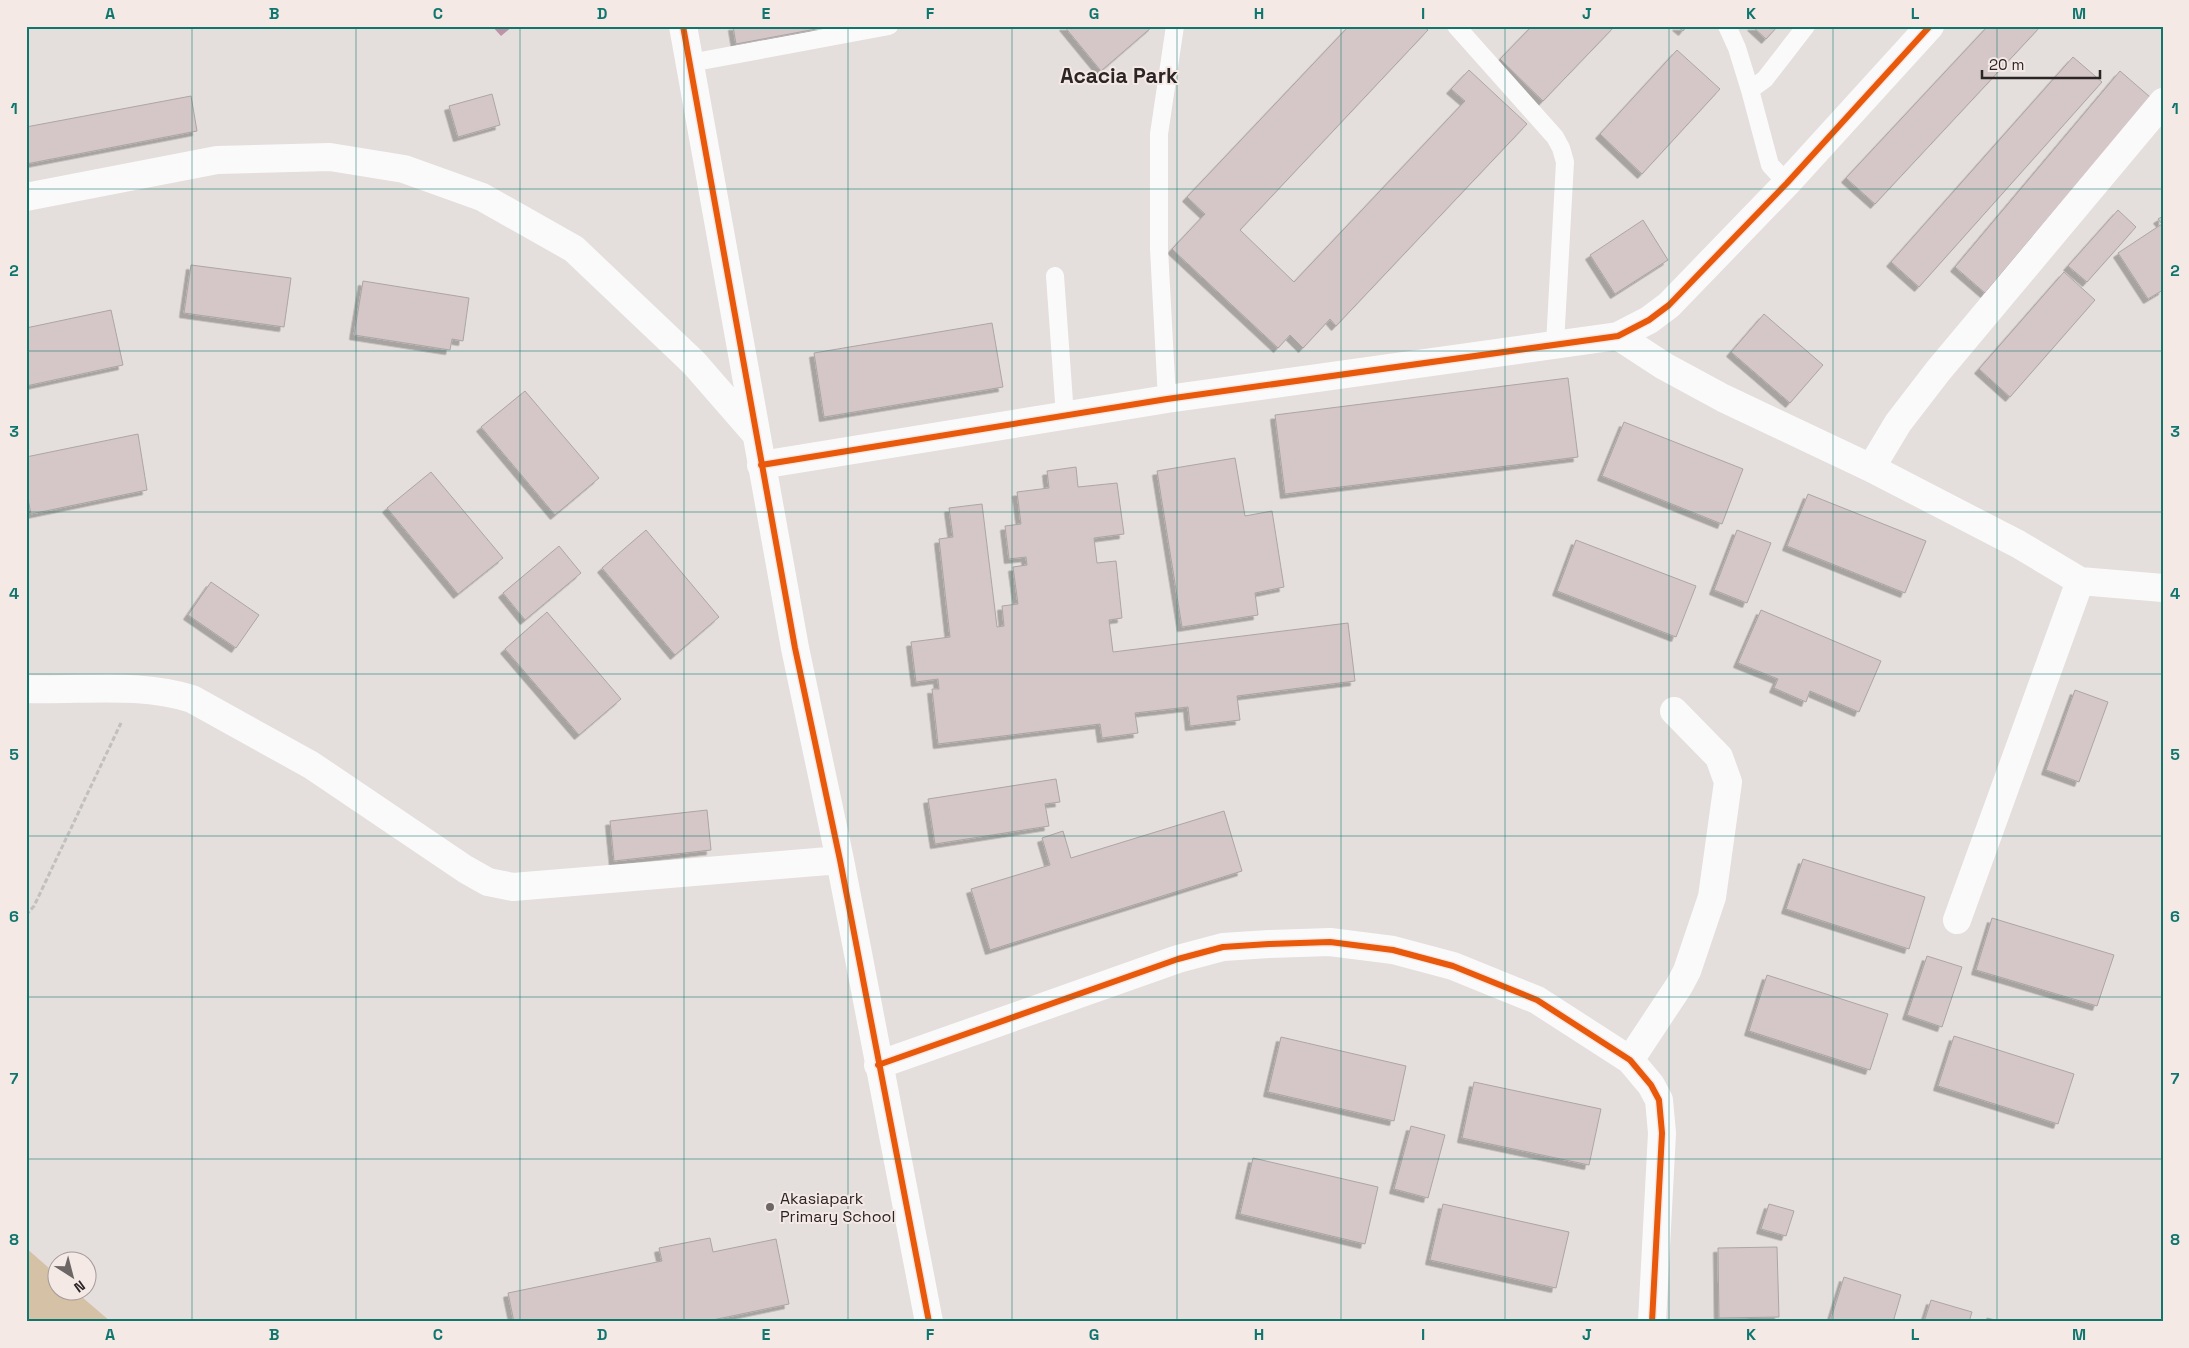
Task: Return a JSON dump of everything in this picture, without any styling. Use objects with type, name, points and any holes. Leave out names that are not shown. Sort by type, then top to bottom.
[{"type":"street","points":[[683,26],[795,648],[840,860],[929,1322]]},
{"type":"street","points":[[762,465],[1167,399],[1618,336],[1649,320],[1669,305],[1787,183],[1930,26]]},
{"type":"street","points":[[1871,468],[1898,423],[1938,371],[2158,113]]},
{"type":"street","points":[[26,197],[217,160],[330,157],[404,169],[482,197],[574,249],[694,363],[756,434]]},
{"type":"street","points":[[1618,336],[1664,366],[1723,398],[1871,468],[2018,544],[2080,582],[2163,588]]},
{"type":"street","points":[[1958,920],[2080,582]]},
{"type":"street","points":[[26,689],[138,689],[172,692],[201,703],[311,765],[488,882],[513,887],[840,860]]},
{"type":"street","points":[[1630,1060],[1680,986],[1687,971],[1712,897],[1728,782],[1719,757],[1674,711]]},
{"type":"street","points":[[878,1065],[1178,959],[1224,947],[1330,942],[1393,950],[1453,966],[1537,1000],[1630,1060],[1651,1084],[1659,1100],[1662,1133],[1652,1322]]},
{"type":"lane","points":[[690,62],[889,26]]},
{"type":"lane","points":[[1167,399],[1159,249],[1159,134],[1175,26]]},
{"type":"lane","points":[[1457,26],[1555,137],[1561,148],[1565,162],[1555,344]]},
{"type":"lane","points":[[1727,26],[1737,48],[1750,90],[1770,165],[1787,183]]},
{"type":"lane","points":[[1750,90],[1765,78],[1806,26]]},
{"type":"lane","points":[[1055,276],[1065,416]]},
{"type":"path","points":[[26,915],[34,906],[138,689]]},
{"type":"shaded area","points":[[492,26],[513,26],[501,36]]},
{"type":"shaded area","points":[[26,1248],[48,1267],[48,1300],[85,1300],[111,1322],[26,1322]]},
{"type":"building","points":[[733,26],[832,26],[736,44]]},
{"type":"building","points":[[1064,26],[1153,26],[1101,71]]},
{"type":"building","points":[[1349,26],[1423,26],[1428,30],[1240,230],[1294,282],[1465,101],[1451,89],[1469,70],[1527,124],[1336,326],[1330,319],[1303,348],[1290,335],[1278,348],[1172,249],[1205,214],[1187,197]]},
{"type":"building","points":[[1532,26],[1615,26],[1543,101],[1500,59]]},
{"type":"building","points":[[1677,26],[1687,26],[1683,31]]},
{"type":"building","points":[[1752,26],[1778,26],[1766,39]]},
{"type":"building","points":[[1988,26],[2041,26],[1875,204],[1846,178]]},
{"type":"building","points":[[1677,50],[1720,89],[1642,174],[1600,134]]},
{"type":"building","points":[[2073,57],[2102,82],[1919,287],[1891,262]]},
{"type":"building","points":[[2120,71],[2150,97],[1985,293],[1955,267]]},
{"type":"building","points":[[492,94],[500,125],[458,137],[449,106]]},
{"type":"building","points":[[191,96],[197,131],[26,164],[26,127]]},
{"type":"building","points":[[2118,210],[2136,227],[2087,282],[2068,266]]},
{"type":"building","points":[[2163,216],[2163,290],[2148,299],[2118,253],[2162,224],[2158,219]]},
{"type":"building","points":[[1643,220],[1668,260],[1615,294],[1590,255]]},
{"type":"building","points":[[191,265],[291,278],[284,327],[184,313]]},
{"type":"building","points":[[2064,272],[2095,300],[2010,397],[1979,369]]},
{"type":"building","points":[[363,281],[469,298],[463,341],[452,339],[450,350],[354,335]]},
{"type":"building","points":[[111,310],[123,365],[26,386],[26,328]]},
{"type":"building","points":[[1764,314],[1823,365],[1790,403],[1731,352]]},
{"type":"building","points":[[992,323],[1003,387],[824,417],[814,353]]},
{"type":"building","points":[[1568,378],[1578,457],[1285,494],[1275,415]]},
{"type":"building","points":[[525,391],[599,478],[555,515],[481,427]]},
{"type":"building","points":[[1624,422],[1743,469],[1722,524],[1602,476]]},
{"type":"building","points":[[138,434],[147,490],[31,514],[26,489],[26,457]]},
{"type":"building","points":[[1235,458],[1245,516],[1272,511],[1284,587],[1255,593],[1258,615],[1182,627],[1157,471]]},
{"type":"building","points":[[1076,467],[1078,487],[1117,483],[1124,534],[1094,538],[1097,563],[1116,561],[1122,618],[1109,620],[1113,652],[1348,623],[1355,681],[1237,696],[1240,720],[1190,726],[1188,707],[1135,713],[1138,733],[1102,738],[1100,724],[938,744],[932,689],[939,689],[938,679],[916,682],[911,642],[950,637],[939,539],[953,537],[949,508],[982,504],[997,627],[1004,626],[1002,606],[1018,604],[1013,567],[1027,565],[1026,557],[1009,559],[1005,526],[1021,524],[1017,492],[1049,488],[1047,471]]},
{"type":"building","points":[[431,472],[503,558],[458,594],[387,508]]},
{"type":"building","points":[[1808,494],[1926,541],[1905,593],[1787,546]]},
{"type":"building","points":[[646,530],[719,617],[675,655],[602,568]]},
{"type":"building","points":[[1737,530],[1771,543],[1747,603],[1714,590]]},
{"type":"building","points":[[1576,540],[1696,586],[1676,637],[1557,591]]},
{"type":"building","points":[[559,546],[581,573],[525,620],[503,593]]},
{"type":"building","points":[[211,582],[259,615],[236,648],[188,615]]},
{"type":"building","points":[[1761,610],[1881,661],[1859,712],[1810,691],[1806,702],[1774,688],[1778,679],[1738,663]]},
{"type":"building","points":[[547,612],[621,699],[579,735],[505,649]]},
{"type":"building","points":[[2075,690],[2108,702],[2079,782],[2046,770]]},
{"type":"building","points":[[1056,779],[1060,802],[1045,804],[1049,826],[935,844],[928,799]]},
{"type":"building","points":[[707,810],[711,850],[614,861],[610,821]]},
{"type":"building","points":[[1224,811],[1242,871],[990,950],[971,889],[1050,865],[1042,838],[1063,831],[1071,858]]},
{"type":"building","points":[[1803,859],[1925,897],[1909,949],[1786,909]]},
{"type":"building","points":[[1992,918],[2114,955],[2097,1006],[1976,970]]},
{"type":"building","points":[[1927,956],[1962,967],[1942,1027],[1907,1015]]},
{"type":"building","points":[[1767,975],[1888,1014],[1870,1070],[1749,1031]]},
{"type":"building","points":[[1954,1036],[2074,1074],[2058,1124],[1938,1086]]},
{"type":"building","points":[[1281,1037],[1406,1066],[1394,1121],[1268,1092]]},
{"type":"building","points":[[1474,1082],[1601,1109],[1589,1165],[1462,1138]]},
{"type":"building","points":[[1411,1126],[1445,1135],[1428,1198],[1394,1189]]},
{"type":"building","points":[[1253,1158],[1378,1187],[1365,1244],[1240,1214]]},
{"type":"building","points":[[1443,1204],[1569,1232],[1556,1288],[1430,1260]]},
{"type":"building","points":[[1769,1204],[1794,1211],[1786,1236],[1761,1229]]},
{"type":"building","points":[[710,1238],[713,1252],[776,1239],[789,1304],[703,1322],[514,1322],[508,1293],[662,1261],[659,1248]]},
{"type":"building","points":[[1777,1247],[1779,1317],[1719,1318],[1718,1248]]},
{"type":"building","points":[[1844,1277],[1901,1295],[1893,1322],[1830,1322]]},
{"type":"building","points":[[1931,1300],[1972,1312],[1969,1322],[1924,1322]]},
{"type":"building","points":[[1987,1318],[2003,1322],[1986,1322]]},
{"type":"cycle path","points":[[683,26],[795,648],[840,860],[929,1322]]},
{"type":"cycle path","points":[[761,465],[1167,399],[1618,336],[1649,320],[1669,305],[1787,183],[1930,26]]},
{"type":"cycle path","points":[[878,1065],[1178,959],[1223,947],[1330,942],[1393,950],[1453,966],[1537,1000],[1630,1060],[1651,1085],[1659,1100],[1662,1133],[1652,1322]]},
{"type":"place","name":"Akasiapark Primary School","points":[[770,1207]]},
{"type":"district","name":"Acacia Park","points":[[1119,75]]}]
